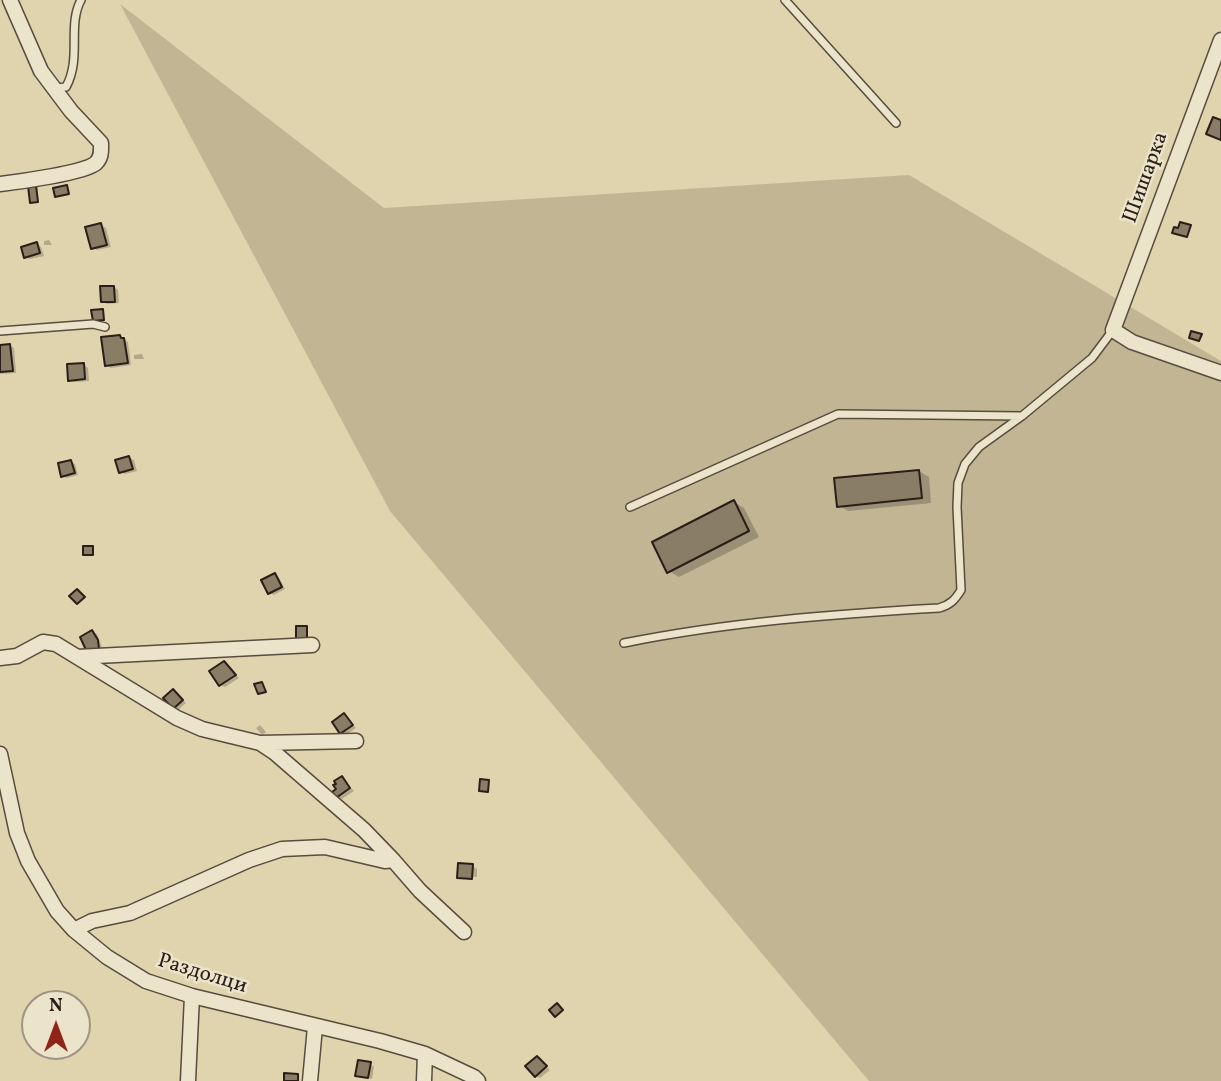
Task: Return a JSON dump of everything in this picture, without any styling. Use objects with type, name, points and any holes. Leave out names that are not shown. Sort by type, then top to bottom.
[{"type":"street","points":[[0,184],[44,178],[94,165],[101,155],[101,143],[71,111],[41,71],[10,0]]},
{"type":"street","name":"Шишарка","points":[[1113,330],[1221,40]]},
{"type":"street","points":[[1113,330],[1132,342],[1221,373]]},
{"type":"street","points":[[0,659],[17,656],[43,642],[56,644],[177,718],[202,729],[260,743],[356,741]]},
{"type":"street","points":[[77,657],[312,645]]},
{"type":"street","points":[[260,743],[275,752],[364,830],[420,891],[464,932]]},
{"type":"street","name":"Раздолци","points":[[0,754],[17,833],[27,862],[42,888],[74,930],[107,957],[146,981],[192,996],[425,1054],[478,1081]]},
{"type":"street","points":[[74,930],[92,921],[130,913],[249,860],[282,849],[326,847],[385,861],[393,860]]},
{"type":"street","points":[[188,1081],[192,996]]},
{"type":"street","points":[[310,1081],[315,1027]]},
{"type":"street","points":[[424,1081],[425,1054]]},
{"type":"lane","points":[[54,89],[66,86],[73,74],[76,9],[81,0]]},
{"type":"lane","points":[[785,0],[896,123]]},
{"type":"lane","points":[[0,331],[93,324],[105,327]]},
{"type":"lane","points":[[624,643],[681,631],[948,605],[956,599],[961,590],[957,507],[958,483],[965,464],[979,447],[1092,358],[1113,330]]},
{"type":"lane","points":[[630,507],[838,414],[1021,416]]},
{"type":"shaded area","points":[[120,4],[384,208],[909,175],[1221,361],[1221,1081],[869,1081],[390,511]]},
{"type":"building","points":[[1213,117],[1221,120],[1221,140],[1206,134]]},
{"type":"building","points":[[36,185],[38,202],[30,203],[28,186]]},
{"type":"building","points":[[67,185],[69,194],[55,197],[53,188]]},
{"type":"building","points":[[1180,222],[1191,225],[1187,237],[1172,233]]},
{"type":"building","points":[[101,223],[107,245],[91,249],[85,227]]},
{"type":"building","points":[[37,242],[40,253],[24,258],[21,247]]},
{"type":"building","points":[[100,286],[114,286],[115,302],[101,302]]},
{"type":"building","points":[[103,309],[104,320],[93,321],[91,310]]},
{"type":"building","points":[[1191,331],[1202,334],[1199,341],[1189,338]]},
{"type":"building","points":[[120,335],[124,338],[128,363],[105,366],[101,337]]},
{"type":"building","points":[[10,344],[13,371],[0,372],[0,345]]},
{"type":"building","points":[[84,363],[85,379],[68,381],[67,364]]},
{"type":"building","points":[[129,456],[133,469],[119,473],[115,460]]},
{"type":"building","points":[[71,460],[75,473],[61,477],[58,463]]},
{"type":"building","points":[[919,470],[922,498],[837,507],[834,478]]},
{"type":"building","points":[[734,500],[749,531],[667,573],[652,542]]},
{"type":"building","points":[[83,546],[93,546],[93,555],[83,555]]},
{"type":"building","points":[[275,573],[282,587],[268,594],[261,580]]},
{"type":"building","points":[[77,589],[85,597],[77,604],[69,596]]},
{"type":"building","points":[[296,626],[307,626],[307,641],[296,641]]},
{"type":"building","points":[[92,630],[98,640],[99,649],[86,650],[80,637]]},
{"type":"building","points":[[224,661],[236,675],[219,686],[209,671]]},
{"type":"building","points":[[262,682],[266,692],[258,694],[254,684]]},
{"type":"building","points":[[173,689],[183,700],[173,709],[163,698]]},
{"type":"building","points":[[344,713],[353,725],[340,734],[332,722]]},
{"type":"building","points":[[342,776],[350,788],[336,798],[332,792],[336,789],[334,781]]},
{"type":"building","points":[[480,779],[489,780],[488,792],[479,791]]},
{"type":"building","points":[[458,863],[473,864],[472,879],[457,878]]},
{"type":"building","points":[[557,1003],[563,1010],[555,1017],[549,1010]]},
{"type":"building","points":[[537,1056],[547,1066],[535,1077],[525,1066]]},
{"type":"building","points":[[358,1060],[371,1062],[368,1078],[355,1076]]},
{"type":"building","points":[[284,1073],[298,1074],[298,1081],[284,1081]]}]
